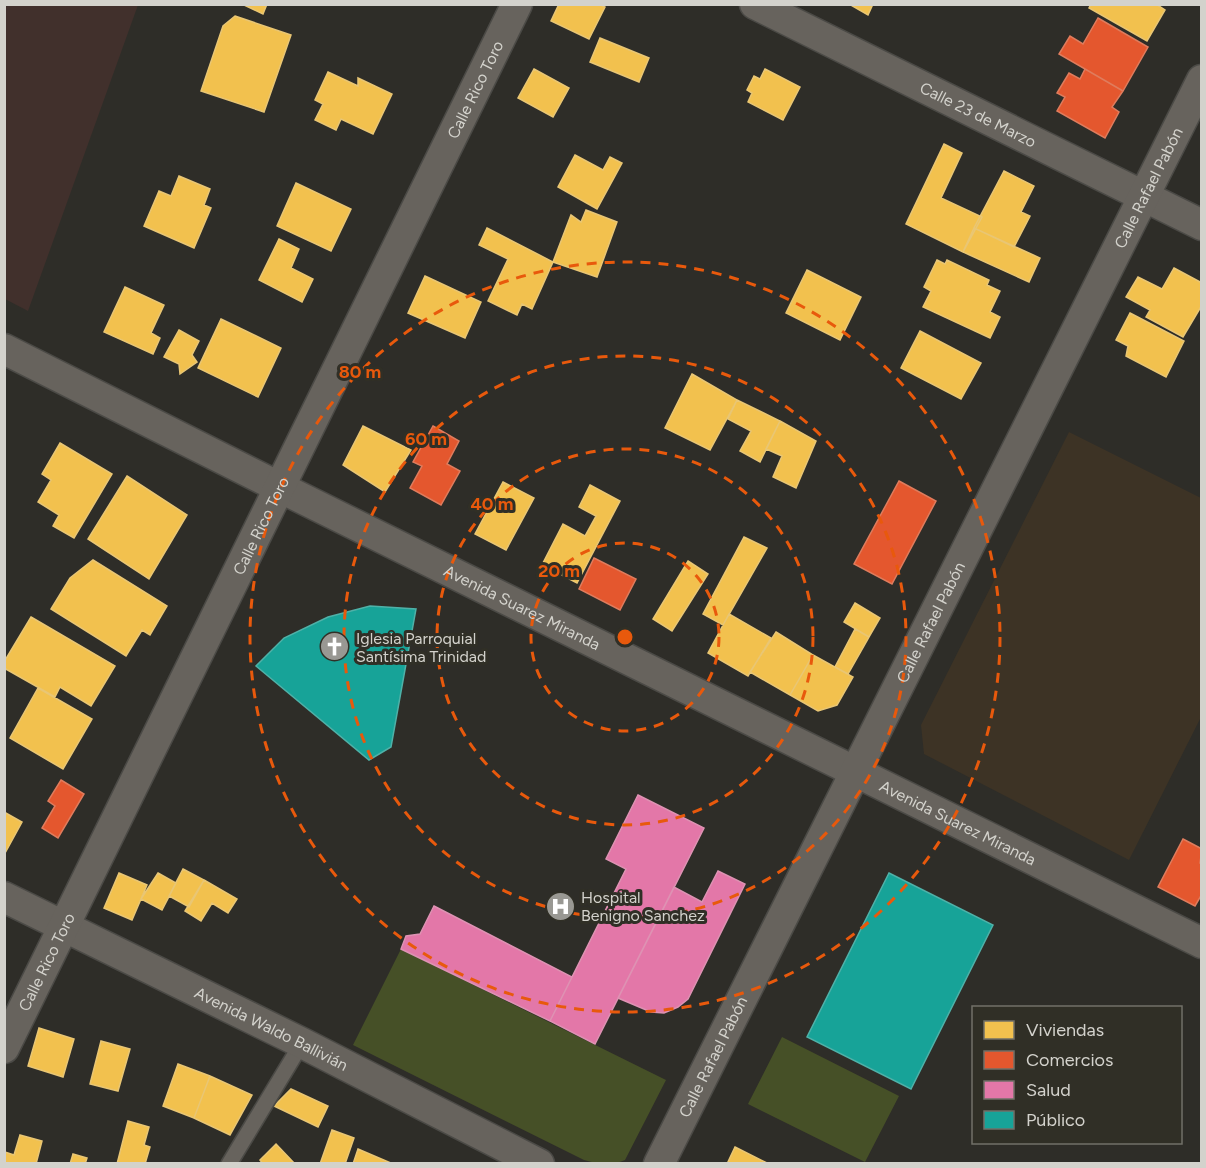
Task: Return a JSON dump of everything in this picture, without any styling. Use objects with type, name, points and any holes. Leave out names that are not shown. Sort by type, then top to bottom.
[{"type":"street","name":"Calle Rico Toro","points":[[4,1048],[517,4]]},
{"type":"street","name":"Calle 23 de Marzo","points":[[755,4],[1202,225]]},
{"type":"street","name":"Calle Rafael Pabón","points":[[659,1164],[1202,80]]},
{"type":"street","name":"Avenida Suarez Miranda","points":[[4,349],[1202,943]]},
{"type":"street","name":"Avenida Waldo Ballivián","points":[[4,897],[302,1043],[539,1164]]},
{"type":"lane","points":[[229,1164],[302,1043]]},
{"type":"shaded area","points":[[5,4],[138,5],[28,311],[5,299]]},
{"type":"shaded area","points":[[1069,432],[1201,498],[1201,717],[1129,860],[924,754],[921,725]]},
{"type":"green space","points":[[401,949],[666,1080],[625,1160],[605,1164],[584,1160],[353,1045]]},
{"type":"green space","points":[[782,1037],[899,1096],[865,1162],[748,1104]]},
{"type":"building: Viviendas","points":[[242,4],[267,4],[263,14]]},
{"type":"building: Viviendas","points":[[559,4],[599,4],[605,7],[589,39],[551,21]]},
{"type":"building: Viviendas","points":[[849,4],[873,4],[868,15]]},
{"type":"building: Viviendas","points":[[1091,4],[1156,4],[1165,10],[1147,41],[1089,8]]},
{"type":"building: Viviendas","points":[[235,16],[291,35],[264,112],[201,91],[223,26]]},
{"type":"building: Viviendas","points":[[600,38],[649,58],[639,82],[590,62]]},
{"type":"building: Viviendas","points":[[534,69],[569,88],[553,117],[518,98]]},
{"type":"building: Viviendas","points":[[765,69],[800,87],[783,120],[748,102],[752,93],[747,90],[754,76],[760,79]]},
{"type":"building: Viviendas","points":[[328,72],[358,86],[358,78],[392,94],[373,134],[341,119],[336,130],[315,120],[323,104],[315,100]]},
{"type":"building: Viviendas","points":[[944,144],[962,153],[941,198],[982,217],[963,252],[906,224]]},
{"type":"building: Viviendas","points":[[575,155],[603,170],[610,157],[622,163],[597,209],[558,187]]},
{"type":"building: Viviendas","points":[[1004,171],[1034,186],[1021,212],[1030,216],[1014,247],[974,228]]},
{"type":"building: Viviendas","points":[[179,176],[210,189],[204,205],[211,208],[194,248],[144,226],[159,191],[171,196]]},
{"type":"building: Viviendas","points":[[296,183],[351,209],[331,251],[277,226]]},
{"type":"building: Viviendas","points":[[586,210],[617,222],[597,277],[553,262],[571,215],[581,222]]},
{"type":"building: Viviendas","points":[[487,228],[553,262],[532,309],[522,304],[517,315],[488,301],[508,259],[479,245]]},
{"type":"building: Viviendas","points":[[974,228],[1040,258],[1029,282],[963,252]]},
{"type":"building: Viviendas","points":[[279,239],[299,249],[291,268],[313,279],[302,302],[259,280]]},
{"type":"building: Viviendas","points":[[937,260],[945,264],[947,260],[989,280],[987,285],[1000,291],[990,312],[1000,317],[990,338],[923,307],[931,291],[924,287]]},
{"type":"building: Viviendas","points":[[1174,268],[1202,283],[1202,305],[1183,337],[1146,317],[1150,310],[1126,297],[1138,277],[1162,289]]},
{"type":"building: Viviendas","points":[[807,270],[861,297],[840,340],[786,313]]},
{"type":"building: Viviendas","points":[[425,276],[481,302],[465,338],[408,313]]},
{"type":"building: Viviendas","points":[[125,287],[164,305],[151,333],[160,338],[153,354],[104,332]]},
{"type":"building: Viviendas","points":[[1130,313],[1184,341],[1166,377],[1126,356],[1128,346],[1116,340]]},
{"type":"building: Viviendas","points":[[221,319],[281,348],[258,397],[198,368]]},
{"type":"building: Viviendas","points":[[179,330],[199,341],[192,355],[197,362],[180,374],[179,364],[164,357]]},
{"type":"building: Viviendas","points":[[920,331],[981,363],[961,399],[901,368]]},
{"type":"building: Viviendas","points":[[692,374],[737,400],[710,450],[665,428]]},
{"type":"building: Viviendas","points":[[737,400],[780,421],[760,462],[740,451],[751,431],[728,419]]},
{"type":"building: Viviendas","points":[[780,421],[816,441],[796,488],[773,477],[782,456],[766,449]]},
{"type":"building: Viviendas","points":[[363,426],[411,450],[385,492],[343,465]]},
{"type":"building: Viviendas","points":[[60,443],[112,474],[74,538],[53,526],[59,515],[38,502],[51,480],[42,474]]},
{"type":"building: Viviendas","points":[[127,476],[187,515],[149,579],[88,539]]},
{"type":"building: Viviendas","points":[[503,482],[534,498],[506,550],[475,534]]},
{"type":"building: Viviendas","points":[[590,485],[620,501],[577,583],[542,565],[563,524],[585,536],[596,516],[579,507]]},
{"type":"building: Viviendas","points":[[744,537],[767,548],[723,625],[703,614]]},
{"type":"building: Viviendas","points":[[93,560],[167,606],[150,635],[142,630],[126,656],[51,609],[70,578]]},
{"type":"building: Viviendas","points":[[688,561],[708,574],[672,631],[653,619]]},
{"type":"building: Viviendas","points":[[855,603],[880,618],[869,637],[844,622]]},
{"type":"building: Viviendas","points":[[729,614],[771,638],[748,676],[708,653]]},
{"type":"building: Viviendas","points":[[31,617],[115,666],[91,706],[60,687],[55,697],[4,668],[4,662]]},
{"type":"building: Viviendas","points":[[855,629],[869,637],[848,674],[835,667]]},
{"type":"building: Viviendas","points":[[776,632],[813,655],[790,695],[750,672]]},
{"type":"building: Viviendas","points":[[813,655],[853,677],[837,705],[818,711],[790,695]]},
{"type":"building: Viviendas","points":[[38,688],[92,719],[63,769],[10,738]]},
{"type":"building: Viviendas","points":[[4,812],[22,822],[4,855]]},
{"type":"building: Viviendas","points":[[183,869],[204,880],[189,907],[169,896]]},
{"type":"building: Viviendas","points":[[119,873],[147,885],[132,920],[104,908]]},
{"type":"building: Viviendas","points":[[158,873],[176,883],[162,910],[141,899]]},
{"type":"building: Viviendas","points":[[204,880],[237,899],[228,913],[212,903],[201,921],[185,911]]},
{"type":"building: Viviendas","points":[[39,1028],[74,1039],[63,1077],[28,1066]]},
{"type":"building: Viviendas","points":[[101,1041],[130,1049],[118,1091],[90,1084]]},
{"type":"building: Viviendas","points":[[178,1064],[210,1076],[194,1118],[163,1106]]},
{"type":"building: Viviendas","points":[[210,1076],[252,1095],[230,1135],[194,1118]]},
{"type":"building: Viviendas","points":[[291,1089],[328,1106],[318,1127],[274,1106]]},
{"type":"building: Viviendas","points":[[128,1121],[149,1127],[144,1145],[150,1147],[145,1164],[117,1164]]},
{"type":"building: Viviendas","points":[[332,1130],[354,1138],[345,1164],[320,1164]]},
{"type":"building: Viviendas","points":[[20,1135],[42,1141],[36,1164],[4,1164],[5,1152],[14,1155]]},
{"type":"building: Viviendas","points":[[276,1144],[295,1164],[263,1164],[260,1160]]},
{"type":"building: Viviendas","points":[[735,1147],[769,1164],[727,1164]]},
{"type":"building: Viviendas","points":[[358,1149],[393,1164],[353,1164]]},
{"type":"building: Viviendas","points":[[73,1154],[87,1158],[85,1164],[70,1164]]},
{"type":"building: Comercios","points":[[1098,18],[1148,47],[1123,91],[1059,54],[1070,36],[1083,44]]},
{"type":"building: Comercios","points":[[1085,69],[1123,91],[1112,107],[1119,112],[1105,138],[1057,111],[1065,97],[1057,93],[1069,73],[1080,79]]},
{"type":"building: Comercios","points":[[433,426],[459,441],[447,464],[460,471],[441,505],[410,488],[422,466],[413,462]]},
{"type":"building: Comercios","points":[[899,481],[936,501],[892,584],[854,564]]},
{"type":"building: Comercios","points":[[594,558],[636,579],[620,610],[579,589]]},
{"type":"building: Comercios","points":[[61,780],[84,794],[58,838],[42,828],[55,806],[48,801]]},
{"type":"building: Comercios","points":[[1183,839],[1202,849],[1200,863],[1202,864],[1202,894],[1195,906],[1158,887]]},
{"type":"building: Salud","points":[[638,795],[704,828],[595,1044],[550,1021],[626,869],[606,859]]},
{"type":"building: Salud","points":[[718,871],[745,884],[688,999],[678,1007],[664,1013],[651,1012],[618,998],[674,887],[702,902]]},
{"type":"building: Salud","points":[[434,906],[572,977],[550,1021],[401,949],[406,936],[420,934]]},
{"type":"building: Público","points":[[370,606],[416,609],[391,747],[369,760],[256,666],[284,638],[328,617]]},
{"type":"building: Público","points":[[889,873],[993,925],[911,1089],[807,1037]]},
{"type":"place","name":"Iglesia Parroquial Santísima Trinidad","points":[[335,647]]},
{"type":"place","name":"Hospital Benigno Sanchez","points":[[560,906]]}]
